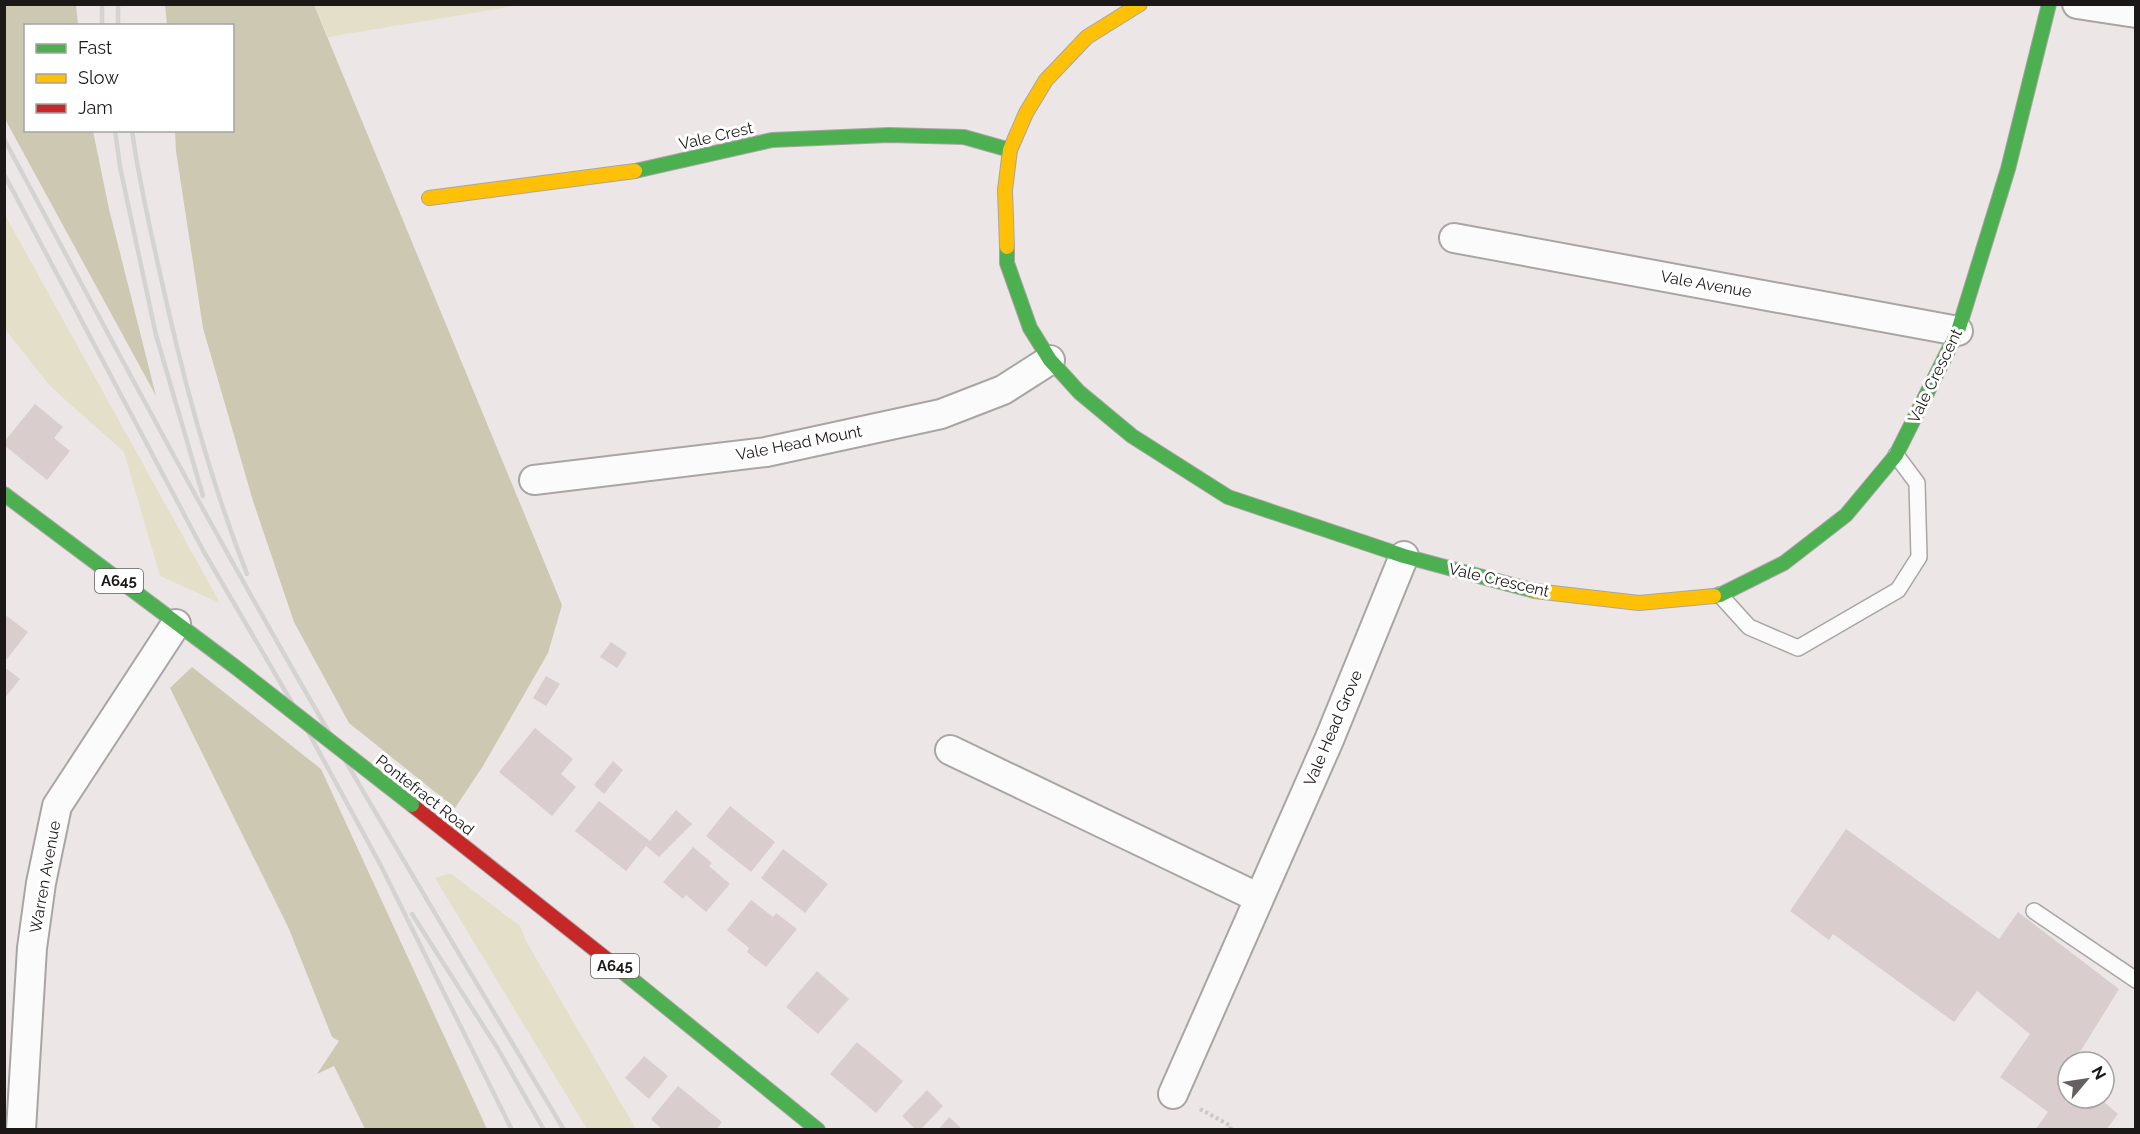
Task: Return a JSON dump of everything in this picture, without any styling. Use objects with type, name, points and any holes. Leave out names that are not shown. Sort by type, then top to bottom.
[{"type":"street","name":"Vale Crescent","points":[[1140,4],[1087,37],[1046,80],[1026,113],[1010,150],[1005,190],[1007,263],[1030,328],[1050,360],[1079,392],[1132,436],[1228,497],[1404,556],[1534,591],[1639,603],[1720,595],[1784,563],[1838,522],[1896,455],[1958,331],[2008,169],[2049,4]]},
{"type":"street","points":[[2077,4],[2136,14]]},
{"type":"street","name":"Vale Crest","points":[[429,198],[624,174],[772,140],[889,135],[964,136],[1010,150]]},
{"type":"street","name":"Vale Avenue","points":[[1454,238],[1958,331]]},
{"type":"street","name":"Vale Head Mount","points":[[534,480],[766,452],[942,414],[1003,390],[1050,360]]},
{"type":"street","name":"Pontefract Road","points":[[4,495],[234,666],[652,995],[818,1130]]},
{"type":"street","name":"Vale Head Grove","points":[[1173,1094],[1329,740],[1404,556]]},
{"type":"street","name":"Warren Avenue","points":[[21,1130],[32,948],[41,883],[57,806],[176,624]]},
{"type":"street","points":[[950,750],[1259,898]]},
{"type":"lane","points":[[1720,595],[1749,627],[1798,648],[1898,590],[1919,557],[1917,483],[1896,455]]},
{"type":"lane","points":[[2034,911],[2136,980]]},
{"type":"path","points":[[1173,1094],[1231,1126],[1230,1130]]},
{"type":"shaded area","points":[[4,5],[76,5],[78,24],[24,24],[24,132],[93,132],[109,209],[156,396],[5,119]]},
{"type":"shaded area","points":[[165,5],[314,5],[562,605],[548,653],[483,766],[455,808],[349,723],[294,622],[253,501],[203,328],[176,151],[175,132],[234,132],[234,24],[167,24]]},
{"type":"shaded area","points":[[314,5],[520,5],[328,37]]},
{"type":"shaded area","points":[[4,215],[220,603],[160,576],[124,452],[50,386],[5,329]]},
{"type":"shaded area","points":[[192,667],[321,769],[487,1129],[365,1129],[334,1066],[317,1074],[339,1041],[332,1037],[289,929],[170,688]]},
{"type":"shaded area","points":[[450,873],[520,926],[526,941],[636,1129],[587,1129],[435,878]]},
{"type":"building","points":[[35,404],[63,427],[54,438],[70,451],[47,480],[4,445],[4,442]]},
{"type":"building","points":[[4,614],[28,632],[7,659],[4,657]]},
{"type":"building","points":[[611,642],[627,653],[617,668],[600,657]]},
{"type":"building","points":[[7,669],[20,679],[4,699],[4,672]]},
{"type":"building","points":[[546,676],[560,684],[546,706],[533,698]]},
{"type":"building","points":[[535,728],[573,759],[561,774],[576,787],[552,816],[499,772]]},
{"type":"building","points":[[613,761],[623,770],[604,794],[594,785]]},
{"type":"building","points":[[599,801],[650,841],[676,810],[692,824],[659,857],[646,846],[626,871],[575,831]]},
{"type":"building","points":[[730,806],[775,842],[751,872],[706,836]]},
{"type":"building","points":[[1846,829],[1999,939],[2018,912],[2119,989],[2081,1050],[2056,1050],[2056,1110],[2113,1110],[2118,1114],[2106,1130],[2035,1130],[2048,1112],[2000,1077],[2030,1034],[1977,991],[1954,1022],[1833,934],[1829,940],[1790,911]]},
{"type":"building","points":[[693,847],[712,863],[709,866],[730,884],[706,912],[686,895],[683,899],[663,882]]},
{"type":"building","points":[[783,849],[828,884],[805,913],[761,878]]},
{"type":"building","points":[[751,900],[773,917],[776,913],[797,929],[766,967],[747,952],[749,948],[727,930]]},
{"type":"building","points":[[817,971],[849,999],[818,1034],[786,1007]]},
{"type":"building","points":[[857,1042],[903,1081],[876,1113],[830,1074]]},
{"type":"building","points":[[644,1056],[668,1076],[649,1099],[625,1078]]},
{"type":"building","points":[[678,1086],[722,1122],[716,1130],[663,1130],[651,1119]]},
{"type":"building","points":[[927,1090],[943,1106],[920,1130],[916,1130],[902,1116]]},
{"type":"building","points":[[949,1117],[963,1130],[938,1130]]},
{"type":"railway","points":[[102,4],[102,24]]},
{"type":"railway","points":[[118,4],[118,24]]},
{"type":"railway","points":[[115,132],[120,167],[156,335],[203,496]]},
{"type":"railway","points":[[132,132],[148,217],[187,385],[220,499],[247,574]]},
{"type":"railway","points":[[4,139],[255,603],[386,830],[564,1130]]},
{"type":"railway","points":[[4,174],[204,552],[298,713],[380,864],[512,1130]]},
{"type":"railway","points":[[412,914],[498,1049],[544,1130]]},
{"type":"traffic: fast","points":[[1714,596],[1784,563],[1846,515],[1896,455],[1958,331],[2008,169],[2049,4]]},
{"type":"traffic: fast","points":[[635,171],[772,140],[889,135],[964,137],[1010,150]]},
{"type":"traffic: fast","points":[[1007,247],[1007,263],[1030,328],[1050,360],[1079,392],[1132,436],[1228,497],[1404,556],[1535,591]]},
{"type":"traffic: fast","points":[[4,494],[234,666]]},
{"type":"traffic: fast","points":[[234,666],[412,805]]},
{"type":"traffic: fast","points":[[623,972],[818,1130]]},
{"type":"traffic: slow","points":[[1007,247],[1005,190],[1010,150],[1026,113],[1046,80],[1087,37],[1140,4]]},
{"type":"traffic: slow","points":[[429,198],[635,171]]},
{"type":"traffic: slow","points":[[1535,591],[1639,603],[1714,596]]},
{"type":"traffic: jam","points":[[412,805],[623,972]]}]
